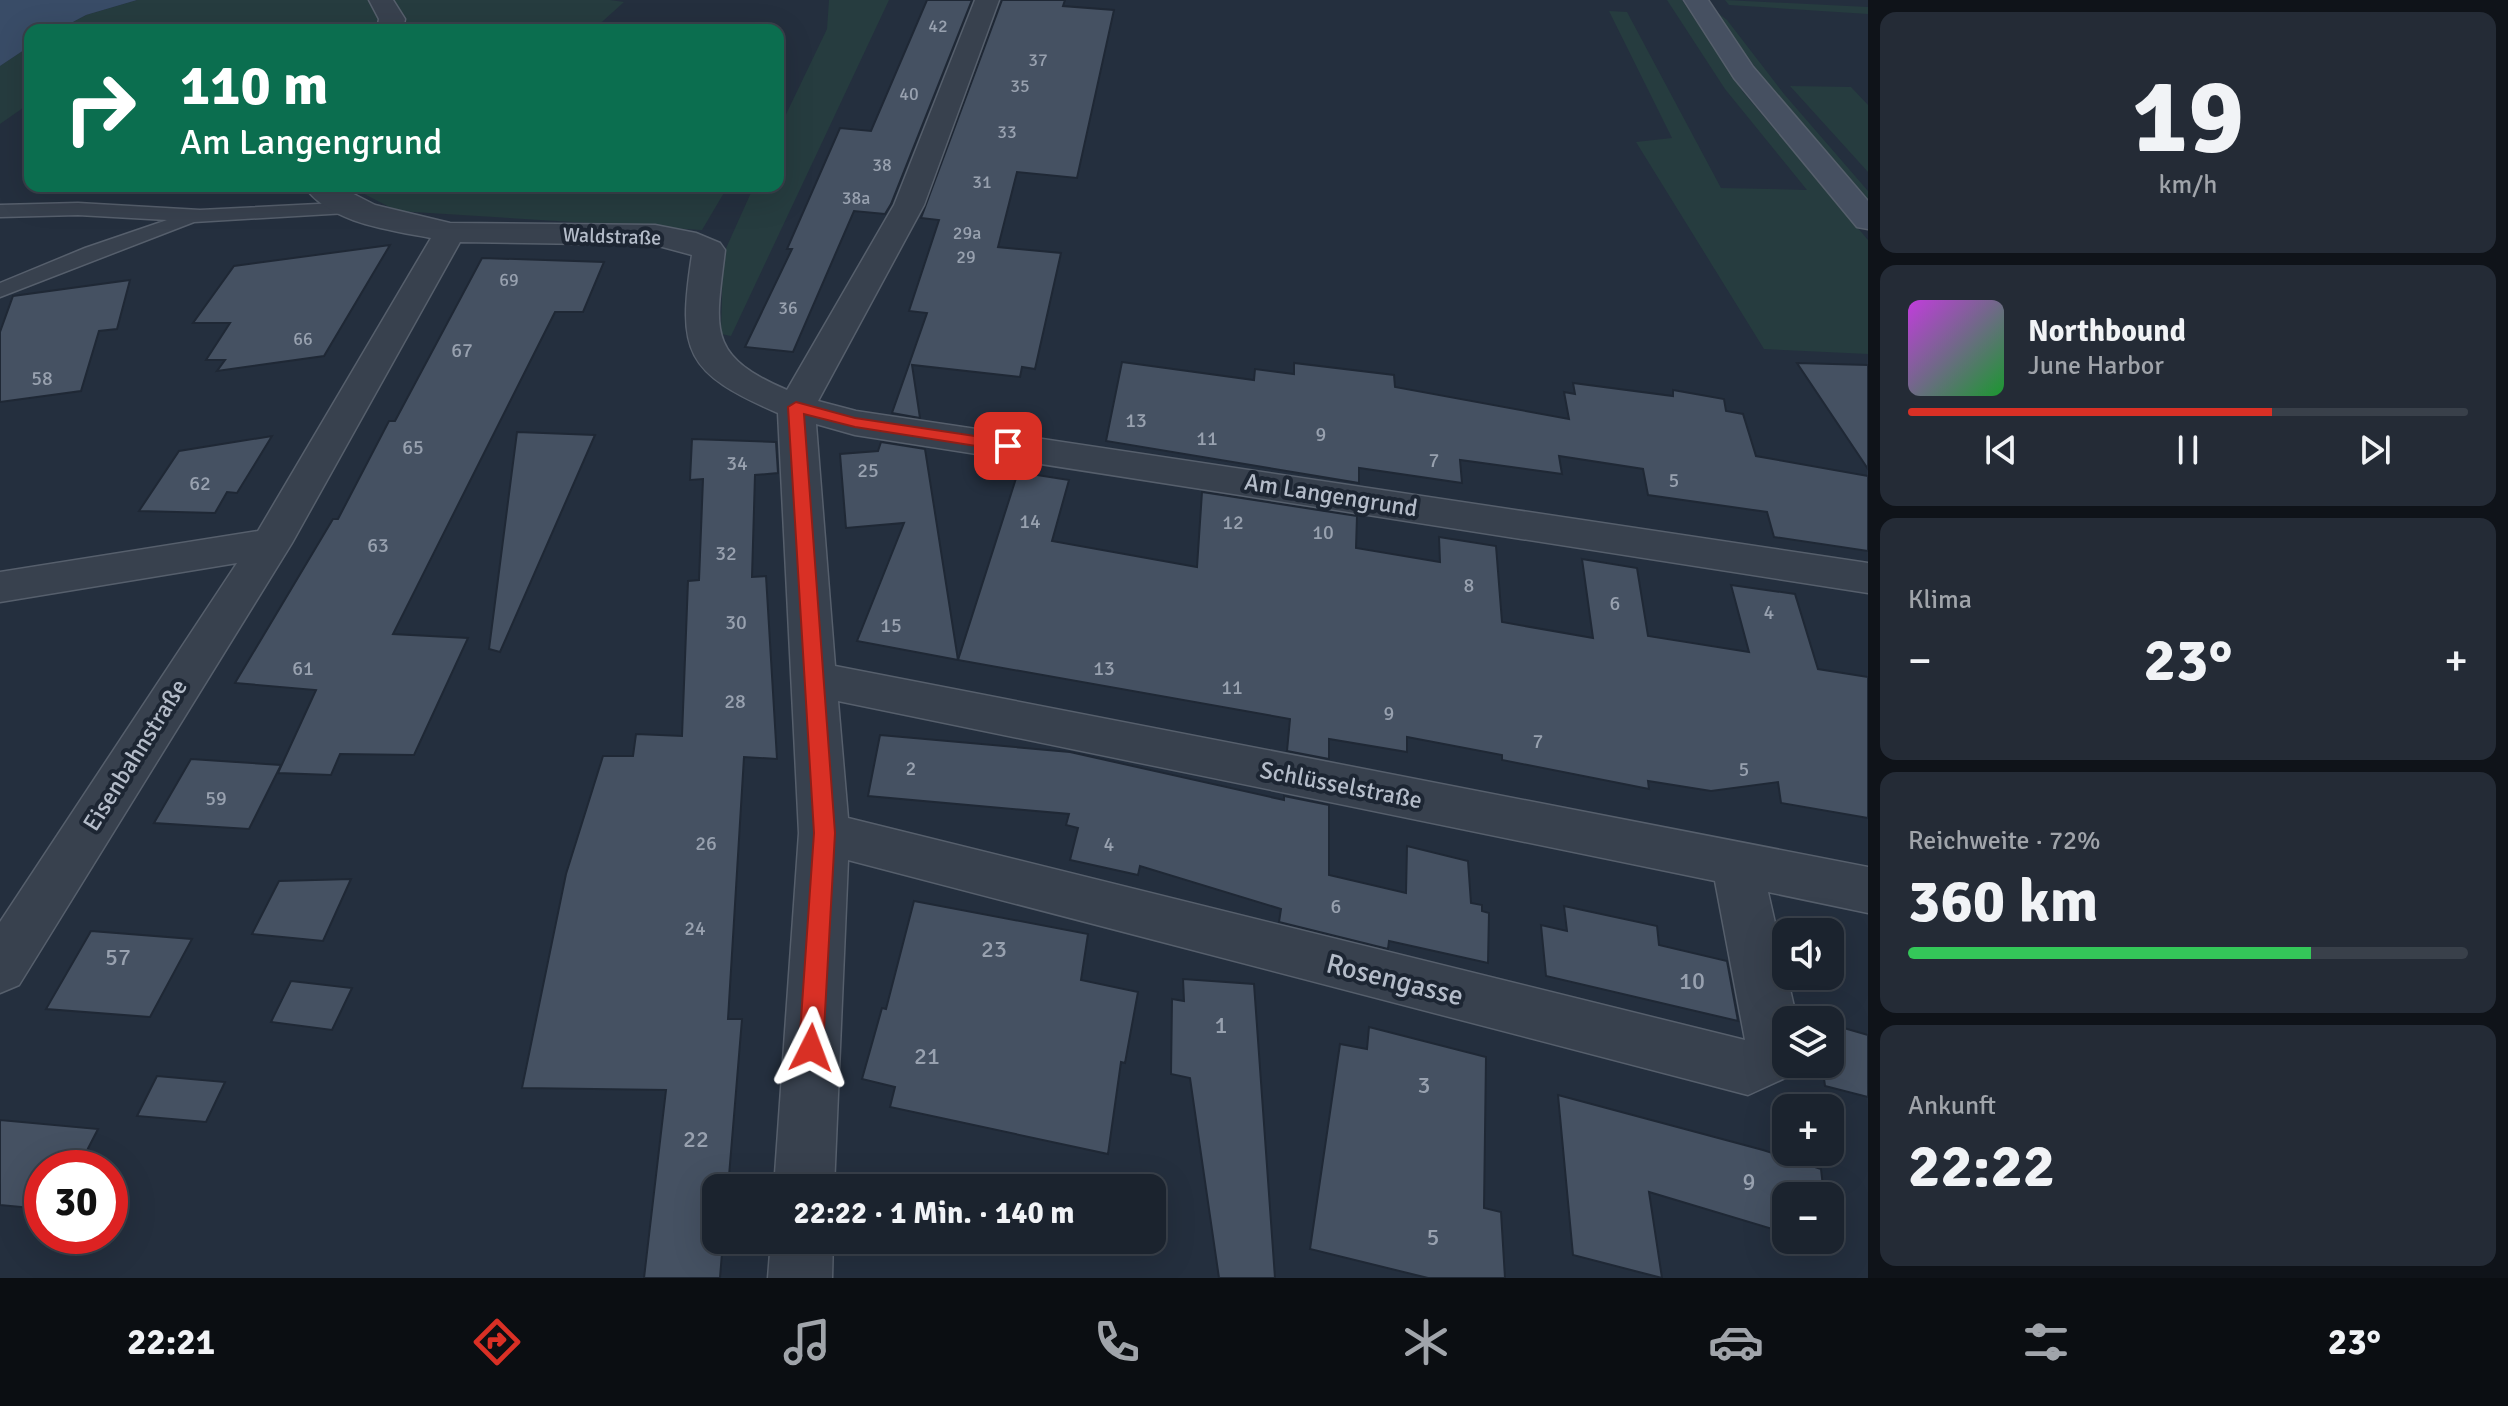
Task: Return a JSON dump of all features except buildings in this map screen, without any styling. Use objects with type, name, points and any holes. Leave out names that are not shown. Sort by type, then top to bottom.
[{"type":"street","points":[[381,0],[392,19],[391,24]]},
{"type":"street","points":[[805,1174],[824,833],[796,407],[909,205],[987,0]]},
{"type":"street","points":[[1696,0],[1743,72],[1868,220]]},
{"type":"street","points":[[329,192],[357,208],[450,232]]},
{"type":"street","name":"Waldstraße","points":[[450,232],[655,235],[685,240],[709,250],[701,327],[712,358],[743,385],[796,407]]},
{"type":"street","name":"Eisenbahnstraße","points":[[0,968],[271,543],[450,232]]},
{"type":"street","name":"Am Langengrund","points":[[796,407],[855,423],[1868,578]]},
{"type":"street","points":[[1,590],[271,543]]},
{"type":"street","name":"Schlüsselstraße","points":[[813,679],[1868,890]]},
{"type":"street","name":"Rosengasse","points":[[824,833],[1748,1068],[1776,1054],[1737,865]]},
{"type":"street","points":[[800,1278],[801,1254]]},
{"type":"lane","points":[[0,211],[78,209],[200,216],[357,208]]},
{"type":"lane","points":[[0,291],[92,252],[200,216]]},
{"type":"green space","points":[[137,0],[624,2],[600,24],[69,24],[86,15]]},
{"type":"green space","points":[[829,0],[889,0],[731,336],[721,334],[723,255],[751,192],[784,192],[784,119],[827,29]]},
{"type":"green space","points":[[1667,0],[1682,0],[1743,92],[1868,240],[1868,354],[1764,349],[1636,142],[1672,138],[1609,11],[1627,12],[1721,188],[1807,190],[1725,89]]},
{"type":"green space","points":[[1725,0],[1868,7],[1868,14],[1729,5]]},
{"type":"green space","points":[[1714,10],[1727,20],[1784,94],[1868,191],[1868,202],[1765,81]]},
{"type":"green space","points":[[24,50],[24,107],[0,124],[0,66]]},
{"type":"green space","points":[[1790,86],[1851,87],[1868,105],[1868,172]]},
{"type":"green space","points":[[361,192],[724,192],[702,230],[397,211]]},
{"type":"water","points":[[0,0],[137,0],[86,15],[69,24],[24,24],[24,50],[0,66]]},
{"type":"route","points":[[811,1048],[824,833],[796,407],[855,423],[1008,446]]}]
